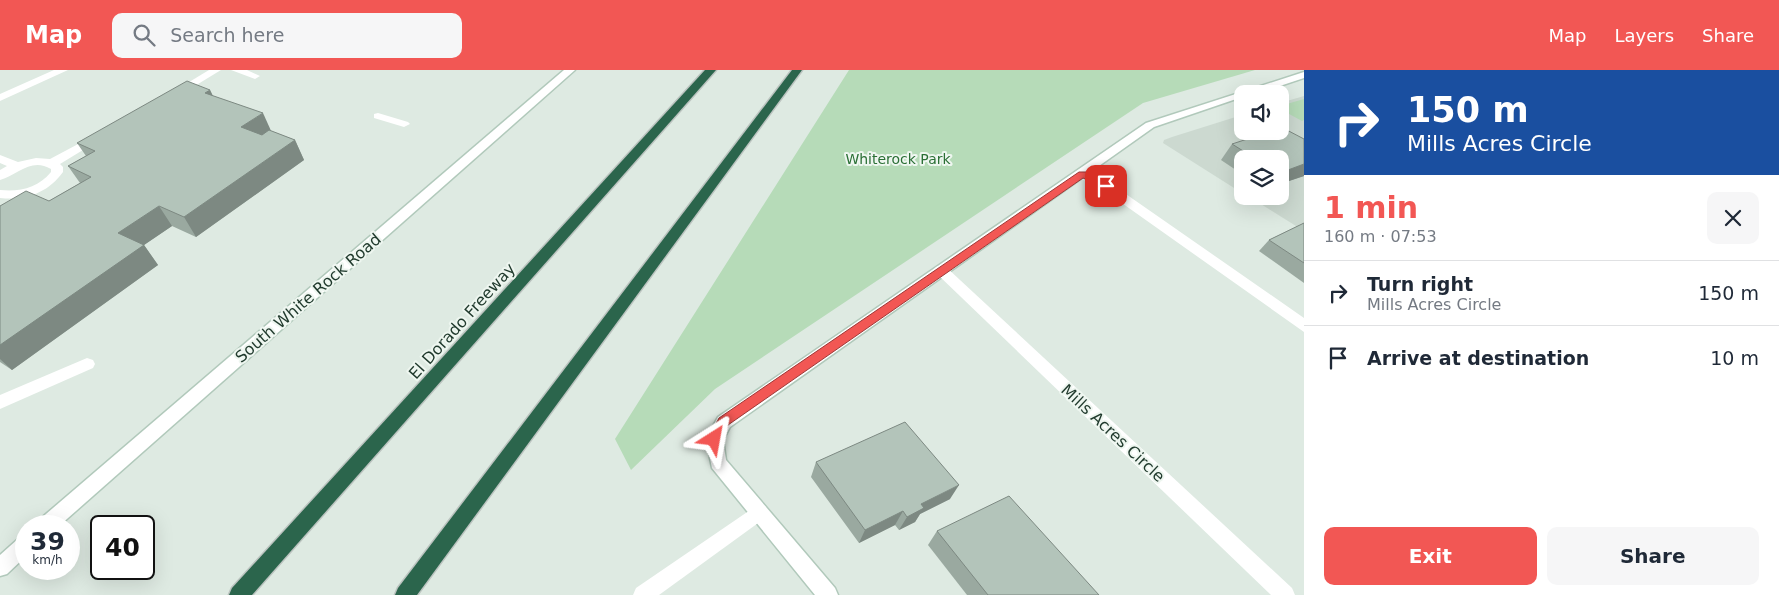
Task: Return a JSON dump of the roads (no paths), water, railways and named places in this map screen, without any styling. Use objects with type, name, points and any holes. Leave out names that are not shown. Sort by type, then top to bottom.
[{"type":"highway","name":"El Dorado Freeway","points":[[239,595],[711,70]]},
{"type":"highway","points":[[405,595],[796,70]]},
{"type":"street","points":[[0,98],[63,70]]},
{"type":"street","points":[[169,96],[216,70]]},
{"type":"street","points":[[236,70],[255,76]]},
{"type":"street","name":"South White Rock Road","points":[[59,515],[570,70]]},
{"type":"street","points":[[1272,85],[1304,75]]},
{"type":"street","points":[[28,86],[40,89]]},
{"type":"street","points":[[828,595],[718,463],[714,439],[724,422],[1150,125],[1166,118],[1234,97]]},
{"type":"street","points":[[378,116],[404,124]]},
{"type":"street","points":[[1,174],[18,166],[34,162],[52,163],[108,130]]},
{"type":"street","points":[[0,159],[18,166]]},
{"type":"street","points":[[0,194],[20,194],[44,186],[57,172],[57,167],[52,163]]},
{"type":"street","points":[[1082,174],[1106,186],[1304,326]]},
{"type":"street","name":"Mills Acres Circle","points":[[941,270],[1285,595]]},
{"type":"street","points":[[0,402],[87,364]]},
{"type":"street","points":[[642,595],[759,512]]},
{"type":"street","points":[[0,566],[15,553]]},
{"type":"park label","name":"Whiterock Park","points":[[898,159]]}]
